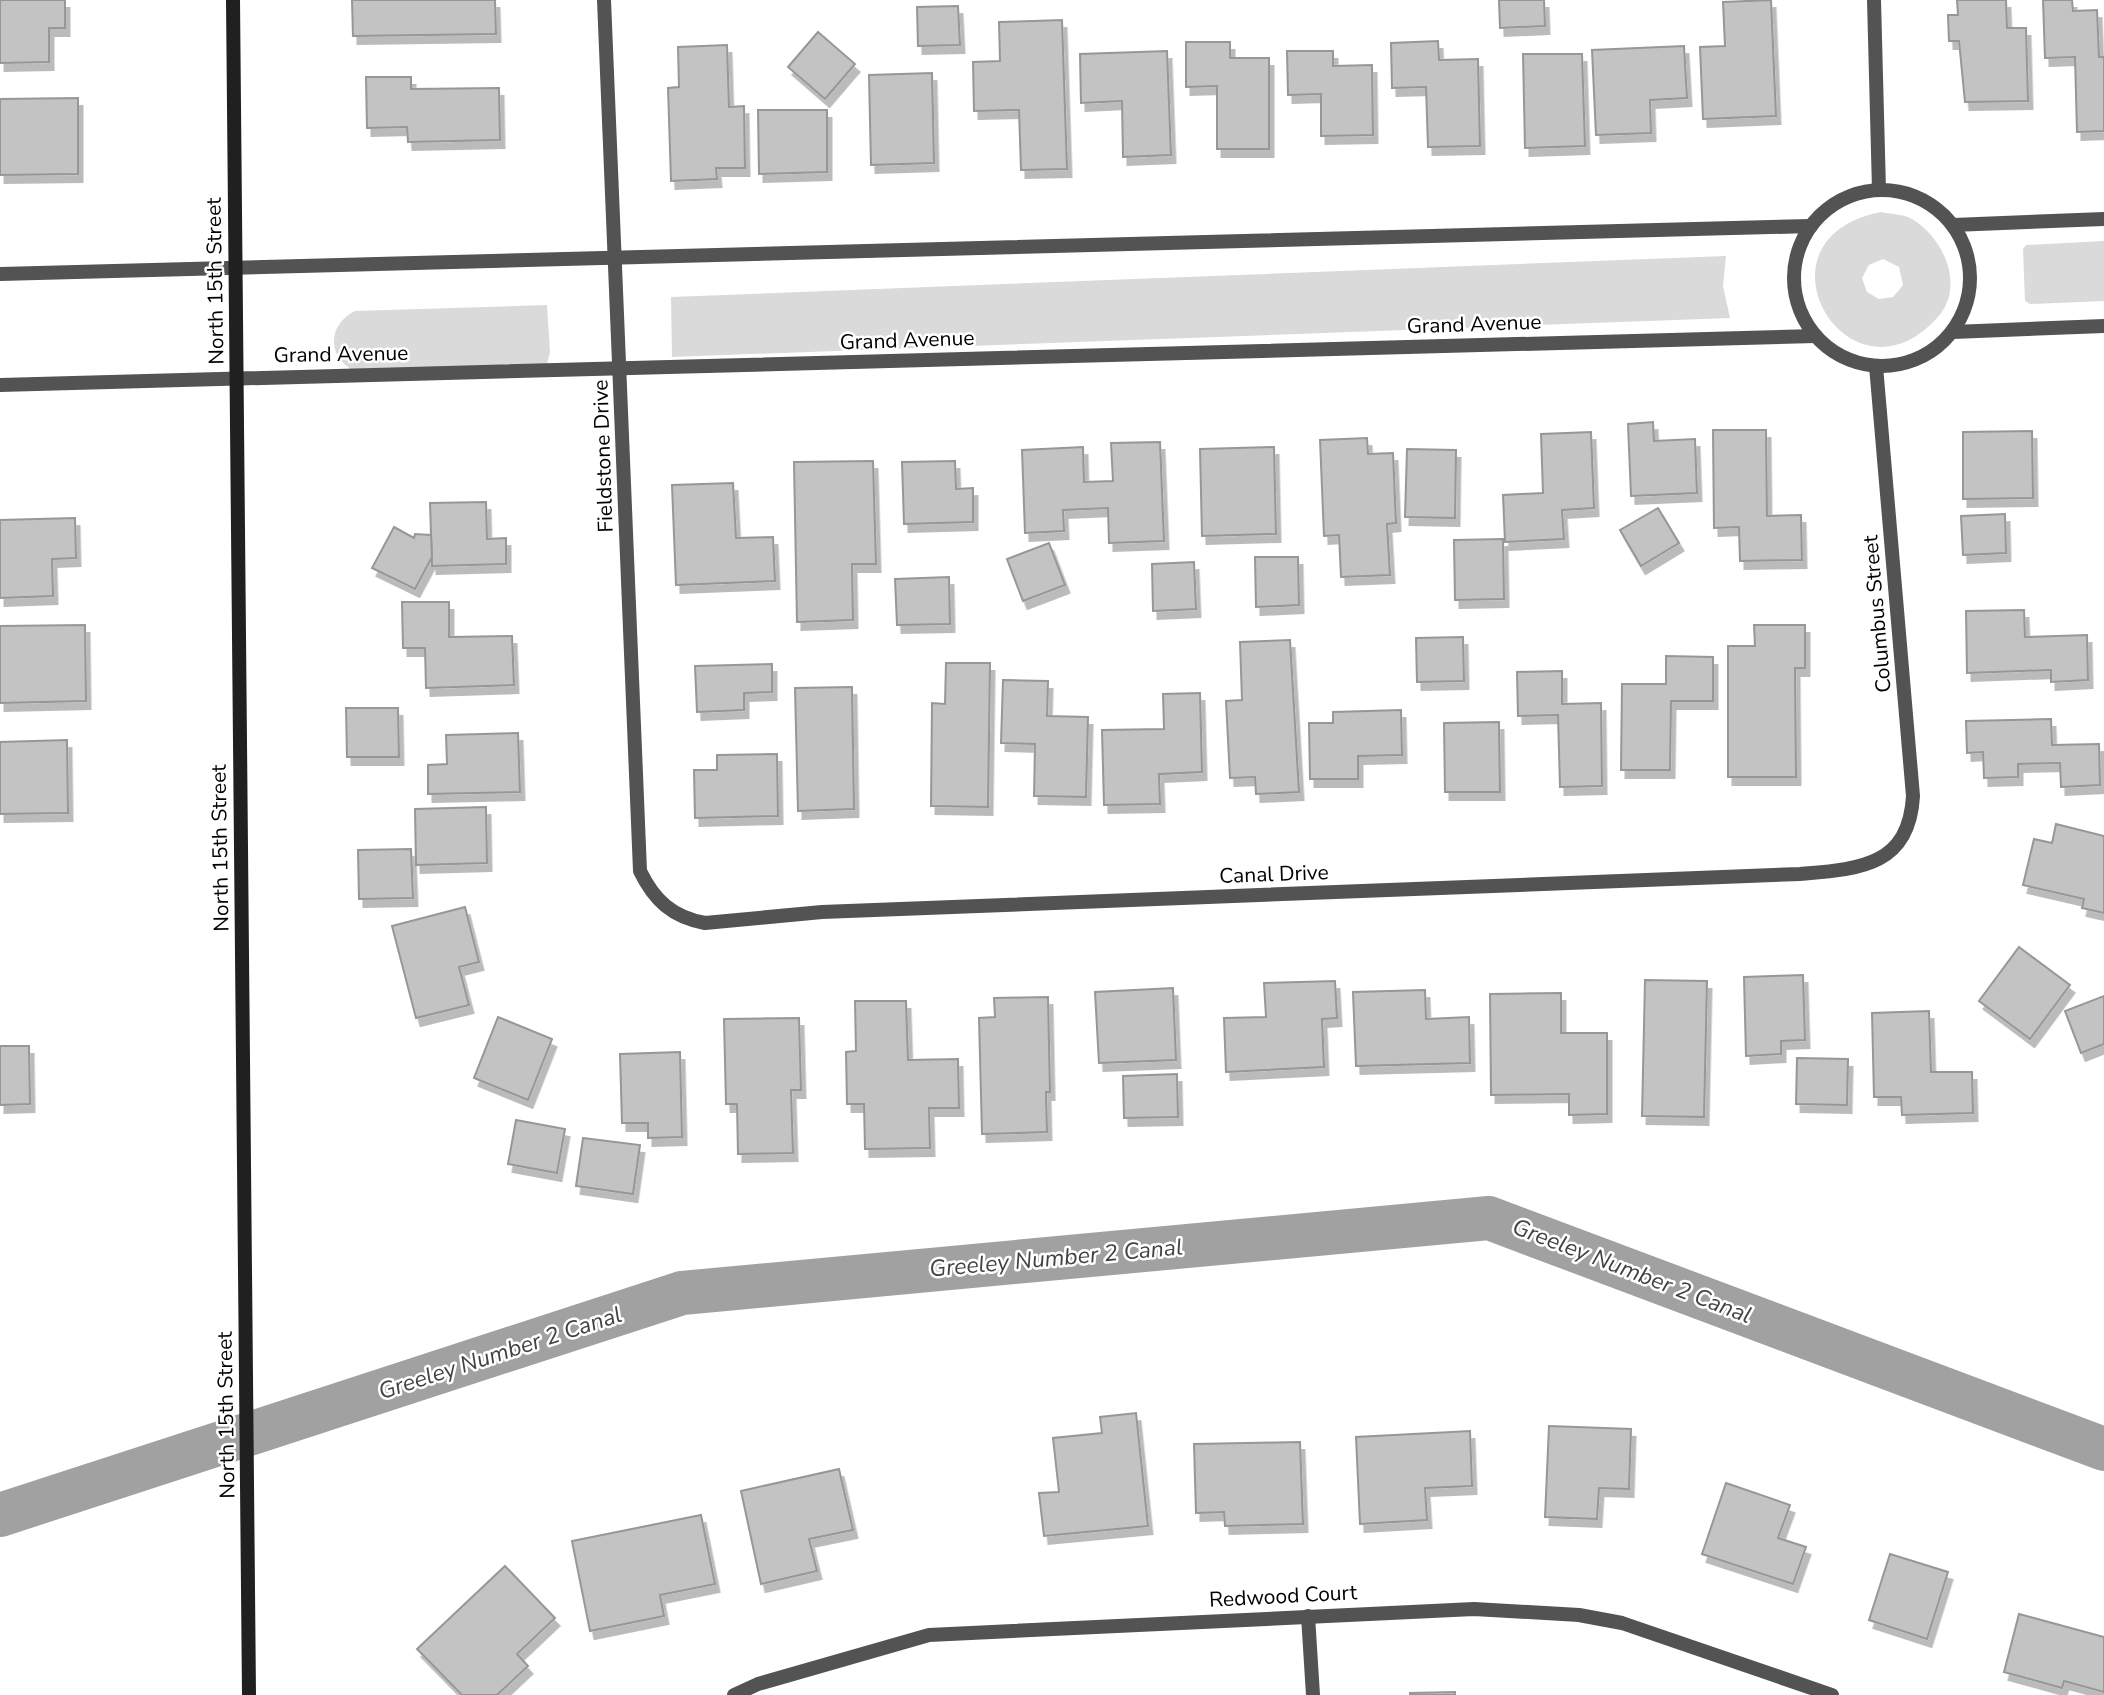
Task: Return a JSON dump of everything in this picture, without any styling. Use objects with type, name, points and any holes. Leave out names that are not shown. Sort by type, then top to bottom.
[{"type":"street","name":"North 15th Street","points":[[233,0],[250,1695]]},
{"type":"street","name":"Fieldstone Drive","points":[[604,0],[640,871],[651,894],[660,904]]},
{"type":"street","points":[[1874,0],[1879,190]]},
{"type":"street","points":[[1879,190],[1907,194],[1932,206],[1953,225],[1966,250],[1971,279],[1966,307],[1953,332],[1931,352],[1905,363],[1877,366],[1854,361],[1833,351],[1816,336],[1800,311],[1794,282],[1798,253],[1811,226],[1830,208],[1853,195],[1879,190]]},
{"type":"street","points":[[1953,225],[2104,219]]},
{"type":"street","points":[[0,274],[1811,226]]},
{"type":"street","points":[[1953,332],[2104,326]]},
{"type":"street","name":"Grand Avenue","points":[[0,385],[1816,336]]},
{"type":"street","name":"Columbus Street","points":[[1877,366],[1913,796],[1912,811],[1901,840],[1891,853]]},
{"type":"street","name":"Canal Drive","points":[[660,904],[688,920],[705,923],[822,912],[1800,874],[1848,870],[1891,853]]},
{"type":"street","name":"Redwood Court","points":[[734,1695],[771,1680],[929,1636],[1474,1609],[1579,1615],[1664,1636],[1832,1695]]},
{"type":"street","points":[[1308,1616],[1313,1695]]},
{"type":"shaded area","points":[[1881,212],[1908,217],[1923,227],[1942,250],[1950,278],[1946,306],[1937,318],[1904,342],[1872,346],[1844,334],[1825,312],[1815,283],[1820,254],[1840,228]],"holes":[[[1883,259],[1899,267],[1903,285],[1893,297],[1879,299],[1867,292],[1862,278],[1869,265]]]},
{"type":"shaded area","points":[[2104,241],[2104,301],[2030,304],[2025,301],[2023,249],[2026,245]]},
{"type":"shaded area","points":[[1726,256],[1723,286],[1730,318],[672,357],[671,297]]},
{"type":"shaded area","points":[[547,305],[550,352],[547,364],[352,370],[338,356],[335,348],[334,339],[340,323],[355,311]]},
{"type":"building","points":[[0,0],[65,0],[65,28],[49,28],[49,62],[0,63]]},
{"type":"building","points":[[352,0],[495,0],[496,34],[353,36]]},
{"type":"building","points":[[1499,0],[1544,0],[1545,26],[1500,28]]},
{"type":"building","points":[[1771,0],[1776,116],[1703,119],[1700,47],[1725,46],[1723,2]]},
{"type":"building","points":[[1957,0],[2006,0],[2007,28],[2026,28],[2028,101],[1965,102],[1959,41],[1949,41],[1948,15],[1958,15]]},
{"type":"building","points":[[2043,0],[2072,0],[2073,11],[2097,10],[2099,57],[2104,57],[2104,131],[2077,132],[2075,57],[2045,58]]},
{"type":"building","points":[[958,6],[960,45],[918,46],[917,7]]},
{"type":"building","points":[[1062,20],[1067,169],[1021,170],[1019,110],[974,111],[973,62],[1000,61],[999,22]]},
{"type":"building","points":[[818,32],[855,64],[825,99],[788,67]]},
{"type":"building","points":[[1438,41],[1439,60],[1478,59],[1480,146],[1428,147],[1426,87],[1392,88],[1391,43]]},
{"type":"building","points":[[1186,42],[1230,42],[1230,58],[1269,58],[1269,149],[1217,149],[1217,86],[1186,87]]},
{"type":"building","points":[[727,45],[729,107],[744,106],[745,168],[716,168],[717,179],[671,181],[668,88],[679,87],[678,47]]},
{"type":"building","points":[[1684,46],[1687,98],[1650,100],[1651,133],[1596,135],[1592,50]]},
{"type":"building","points":[[1167,51],[1171,155],[1123,157],[1122,101],[1081,103],[1080,54]]},
{"type":"building","points":[[1287,51],[1333,51],[1333,66],[1372,65],[1373,135],[1321,136],[1321,94],[1288,95]]},
{"type":"building","points":[[1523,54],[1582,54],[1585,146],[1525,148]]},
{"type":"building","points":[[932,73],[934,163],[871,165],[869,75]]},
{"type":"building","points":[[366,77],[411,77],[411,89],[499,88],[500,140],[408,142],[407,127],[367,128]]},
{"type":"building","points":[[78,98],[78,174],[0,175],[0,99]]},
{"type":"building","points":[[758,110],[827,110],[827,172],[759,174]]},
{"type":"building","points":[[1653,422],[1654,441],[1695,439],[1697,493],[1631,496],[1628,424]]},
{"type":"building","points":[[1713,430],[1766,430],[1767,516],[1801,515],[1802,560],[1740,561],[1739,527],[1714,528]]},
{"type":"building","points":[[2032,431],[2033,498],[1963,499],[1963,432]]},
{"type":"building","points":[[1591,432],[1594,508],[1562,510],[1564,539],[1505,542],[1503,495],[1543,493],[1541,434]]},
{"type":"building","points":[[1367,438],[1368,454],[1393,453],[1396,523],[1387,524],[1390,575],[1341,577],[1339,535],[1324,536],[1320,440]]},
{"type":"building","points":[[1160,442],[1164,541],[1109,543],[1108,508],[1063,510],[1064,531],[1025,533],[1022,450],[1083,447],[1084,482],[1113,481],[1111,443]]},
{"type":"building","points":[[1274,447],[1276,534],[1202,536],[1200,449]]},
{"type":"building","points":[[1407,449],[1456,450],[1455,518],[1405,517]]},
{"type":"building","points":[[873,461],[876,564],[852,564],[853,620],[797,622],[794,462]]},
{"type":"building","points":[[955,461],[956,489],[973,488],[973,522],[904,524],[902,462]]},
{"type":"building","points":[[733,483],[736,538],[773,537],[775,581],[676,585],[672,485]]},
{"type":"building","points":[[486,502],[487,539],[506,538],[506,564],[432,566],[430,503]]},
{"type":"building","points":[[1658,508],[1679,543],[1641,566],[1620,530]]},
{"type":"building","points":[[2005,514],[2006,553],[1963,555],[1961,516]]},
{"type":"building","points":[[75,518],[76,558],[52,559],[53,596],[0,598],[0,520]]},
{"type":"building","points":[[394,527],[414,538],[415,534],[431,535],[432,557],[415,589],[372,568]]},
{"type":"building","points":[[1503,539],[1504,599],[1455,600],[1454,540]]},
{"type":"building","points":[[1049,543],[1065,585],[1023,601],[1007,559]]},
{"type":"building","points":[[1255,557],[1298,557],[1299,605],[1256,607]]},
{"type":"building","points":[[1194,562],[1196,609],[1153,611],[1152,564]]},
{"type":"building","points":[[949,577],[950,624],[897,625],[895,579]]},
{"type":"building","points":[[402,602],[449,602],[449,637],[512,636],[514,685],[426,688],[425,648],[403,648]]},
{"type":"building","points":[[2024,610],[2025,637],[2087,635],[2088,680],[2051,682],[2051,670],[1967,673],[1966,611]]},
{"type":"building","points":[[85,625],[86,701],[0,703],[0,626]]},
{"type":"building","points":[[1754,625],[1805,625],[1805,668],[1795,668],[1796,777],[1728,777],[1728,646],[1755,646]]},
{"type":"building","points":[[1463,637],[1464,681],[1417,682],[1416,638]]},
{"type":"building","points":[[1290,640],[1299,792],[1256,794],[1255,777],[1230,778],[1226,701],[1242,700],[1240,642]]},
{"type":"building","points":[[1666,656],[1713,657],[1713,701],[1671,701],[1670,770],[1621,770],[1622,684],[1666,684]]},
{"type":"building","points":[[946,663],[990,663],[988,807],[931,806],[932,703],[945,704]]},
{"type":"building","points":[[772,664],[772,692],[744,693],[744,710],[697,712],[695,666]]},
{"type":"building","points":[[1562,671],[1562,704],[1601,703],[1602,786],[1560,787],[1558,715],[1518,716],[1517,672]]},
{"type":"building","points":[[1003,680],[1048,681],[1047,716],[1088,717],[1086,797],[1034,796],[1035,744],[1001,743]]},
{"type":"building","points":[[852,687],[854,809],[798,811],[795,688]]},
{"type":"building","points":[[1200,693],[1202,772],[1159,774],[1160,804],[1104,805],[1102,730],[1164,729],[1163,694]]},
{"type":"building","points":[[346,708],[398,708],[399,757],[347,757]]},
{"type":"building","points":[[1401,710],[1402,755],[1358,756],[1358,779],[1310,779],[1309,723],[1333,723],[1333,712]]},
{"type":"building","points":[[2051,719],[2052,745],[2099,744],[2100,785],[2061,787],[2060,763],[2018,764],[2018,777],[1984,778],[1983,752],[1967,753],[1966,721]]},
{"type":"building","points":[[1499,722],[1500,792],[1445,792],[1444,723]]},
{"type":"building","points":[[518,733],[520,792],[428,794],[428,765],[447,764],[446,735]]},
{"type":"building","points":[[67,740],[68,813],[0,814],[0,742]]},
{"type":"building","points":[[777,754],[778,816],[695,818],[694,770],[717,770],[717,755]]},
{"type":"building","points":[[486,807],[487,863],[416,865],[415,809]]},
{"type":"building","points":[[2056,824],[2104,836],[2104,913],[2082,908],[2084,899],[2023,885],[2034,839],[2052,843]]},
{"type":"building","points":[[411,849],[413,898],[359,899],[358,850]]},
{"type":"building","points":[[465,907],[479,962],[459,967],[469,1005],[416,1018],[392,926]]},
{"type":"building","points":[[2019,947],[2070,985],[2030,1039],[1979,1001]]},
{"type":"building","points":[[1803,975],[1805,1040],[1781,1041],[1781,1054],[1746,1056],[1744,977]]},
{"type":"building","points":[[1645,980],[1707,981],[1704,1117],[1642,1116]]},
{"type":"building","points":[[1335,981],[1337,1018],[1322,1019],[1324,1067],[1226,1072],[1224,1018],[1266,1017],[1264,983]]},
{"type":"building","points":[[1173,988],[1176,1060],[1099,1063],[1095,992]]},
{"type":"building","points":[[1425,990],[1426,1019],[1469,1017],[1470,1063],[1356,1066],[1353,992]]},
{"type":"building","points":[[1561,993],[1561,1033],[1607,1033],[1607,1114],[1569,1115],[1569,1094],[1491,1095],[1490,994]]},
{"type":"building","points":[[2104,996],[2104,1044],[2081,1053],[2065,1011]]},
{"type":"building","points":[[1048,997],[1050,1092],[1046,1092],[1047,1132],[982,1134],[979,1018],[995,1017],[994,998]]},
{"type":"building","points":[[855,1001],[906,1001],[908,1060],[958,1059],[959,1108],[929,1108],[930,1148],[865,1149],[864,1104],[847,1104],[846,1052],[856,1051]]},
{"type":"building","points":[[1929,1011],[1931,1072],[1972,1072],[1973,1113],[1902,1115],[1901,1097],[1874,1097],[1872,1013]]},
{"type":"building","points":[[498,1017],[552,1039],[528,1100],[474,1078]]},
{"type":"building","points":[[799,1018],[801,1090],[791,1090],[793,1153],[738,1154],[737,1104],[726,1104],[724,1019]]},
{"type":"building","points":[[0,1046],[29,1046],[30,1104],[0,1105]]},
{"type":"building","points":[[680,1052],[682,1137],[648,1138],[648,1123],[622,1123],[620,1054]]},
{"type":"building","points":[[1797,1058],[1848,1059],[1847,1105],[1796,1104]]},
{"type":"building","points":[[1177,1074],[1178,1117],[1124,1118],[1123,1076]]},
{"type":"building","points":[[516,1120],[565,1129],[557,1173],[508,1164]]},
{"type":"building","points":[[583,1138],[640,1145],[633,1194],[576,1186]]},
{"type":"building","points":[[1136,1413],[1148,1526],[1044,1536],[1039,1493],[1059,1492],[1053,1438],[1102,1433],[1100,1417]]},
{"type":"building","points":[[1549,1426],[1631,1429],[1629,1489],[1599,1488],[1597,1519],[1545,1517]]},
{"type":"building","points":[[1470,1431],[1472,1486],[1425,1488],[1427,1520],[1360,1524],[1356,1437]]},
{"type":"building","points":[[1300,1442],[1303,1524],[1225,1526],[1224,1512],[1196,1513],[1194,1444]]},
{"type":"building","points":[[839,1469],[853,1530],[809,1539],[817,1571],[761,1584],[741,1491]]},
{"type":"building","points":[[1726,1483],[1790,1505],[1778,1538],[1806,1547],[1793,1584],[1702,1554]]},
{"type":"building","points":[[701,1515],[715,1584],[660,1595],[664,1616],[590,1631],[572,1541]]},
{"type":"building","points":[[1890,1554],[1948,1572],[1927,1639],[1869,1620]]},
{"type":"building","points":[[505,1566],[555,1618],[517,1654],[528,1666],[497,1695],[462,1695],[417,1649]]},
{"type":"building","points":[[2019,1614],[2104,1637],[2104,1692],[2064,1681],[2062,1688],[2004,1672]]},
{"type":"building","points":[[1455,1692],[1455,1695],[1410,1695],[1410,1693]]},
{"type":"waterway","name":"Greeley Number 2 Canal","points":[[0,1515],[682,1293],[1489,1218],[2104,1449]]}]
